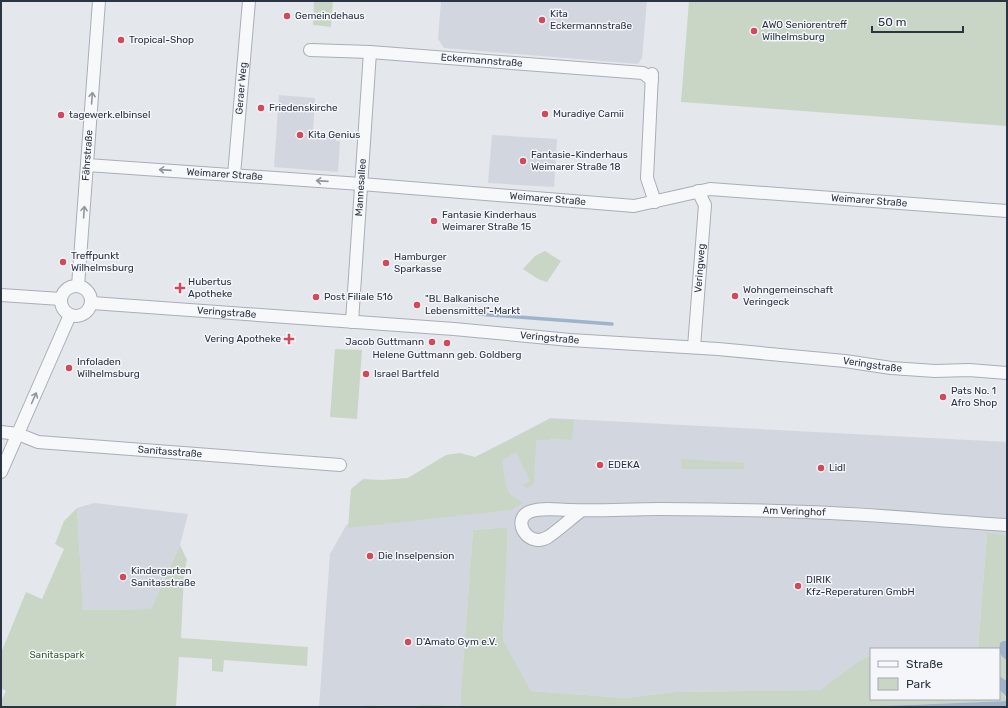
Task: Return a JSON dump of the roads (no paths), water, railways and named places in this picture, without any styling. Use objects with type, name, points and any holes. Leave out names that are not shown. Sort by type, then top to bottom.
[{"type":"street","name":"Fährstraße","points":[[78,286],[100,1]]},
{"type":"street","name":"Geraer Weg","points":[[234,175],[249,1]]},
{"type":"street","name":"Eckermannstraße","points":[[310,50],[370,52],[643,73],[652,77],[647,178],[654,202]]},
{"type":"street","name":"Mannesallee","points":[[352,322],[370,52]]},
{"type":"street","name":"Weimarer Straße","points":[[88,165],[361,184],[634,206],[710,189],[1007,211]]},
{"type":"street","name":"Veringweg","points":[[694,347],[705,205],[698,191]]},
{"type":"street","points":[[78,286],[88,291],[92,302],[88,311],[84,314],[75,316],[70,315],[63,309],[61,300],[67,289],[78,286]]},
{"type":"street","points":[[1,295],[61,300]]},
{"type":"street","name":"Veringstraße","points":[[92,302],[454,329],[626,344],[694,347],[845,361],[891,368],[935,371],[969,370],[1007,373]]},
{"type":"street","points":[[1,472],[70,315]]},
{"type":"street","name":"Sanitasstraße","points":[[1,432],[18,434],[38,442],[340,465]]},
{"type":"street","name":"Am Veringhof","points":[[581,511],[660,509],[808,512],[1007,525]]},
{"type":"water","points":[[1007,641],[1007,660],[1001,655],[1000,651],[1000,643]]},
{"type":"water","points":[[1000,677],[1007,681],[1007,698],[1000,691]]},
{"type":"water","points":[[1007,701],[1007,707],[857,707]]},
{"type":"waterway","points":[[478,314],[612,324]]},
{"type":"place","name":"Gemeindehaus","points":[[287,16]]},
{"type":"place","name":"Kita Eckermannstraße","points":[[542,20]]},
{"type":"place","name":"AWO Seniorentreff Wilhelmsburg","points":[[754,31]]},
{"type":"place","name":"Tropical-Shop","points":[[121,40]]},
{"type":"place","name":"Friedenskirche","points":[[261,108]]},
{"type":"place","name":"Muradiye Camii","points":[[545,114]]},
{"type":"place","name":"tagewerk.elbinsel","points":[[61,115]]},
{"type":"place","name":"Kita Genius","points":[[300,135]]},
{"type":"place","name":"Fantasie-Kinderhaus Weimarer Straße 18","points":[[523,161]]},
{"type":"place","name":"Fantasie Kinderhaus Weimarer Straße 15","points":[[434,221]]},
{"type":"place","name":"Treffpunkt Wilhelmsburg","points":[[63,262]]},
{"type":"place","name":"Hamburger Sparkasse","points":[[386,263]]},
{"type":"place","name":"Hubertus Apotheke","points":[[180,288]]},
{"type":"place","name":"Wohngemeinschaft Veringeck","points":[[735,296]]},
{"type":"place","name":"Post Filiale 516","points":[[316,297]]},
{"type":"place","name":"\"BL Balkanische Lebensmittel\"-Markt","points":[[417,305]]},
{"type":"place","name":"Vering Apotheke","points":[[289,339]]},
{"type":"place","name":"Jacob Guttmann","points":[[432,342]]},
{"type":"place","name":"Helene Guttmann geb. Goldberg","points":[[447,343]]},
{"type":"place","name":"Infoladen Wilhelmsburg","points":[[69,368]]},
{"type":"place","name":"Israel Bartfeld","points":[[366,374]]},
{"type":"place","name":"Pats No. 1 Afro Shop","points":[[943,397]]},
{"type":"place","name":"EDEKA","points":[[600,465]]},
{"type":"place","name":"Lidl","points":[[821,468]]},
{"type":"place","name":"Die Inselpension","points":[[370,556]]},
{"type":"place","name":"Kindergarten Sanitasstraße","points":[[123,577]]},
{"type":"place","name":"DIRIK Kfz-Reperaturen GmbH","points":[[798,586]]},
{"type":"place","name":"D'Amato Gym e.V.","points":[[408,642]]},
{"type":"park label","name":"Sanitaspark","points":[[57,655]]}]
